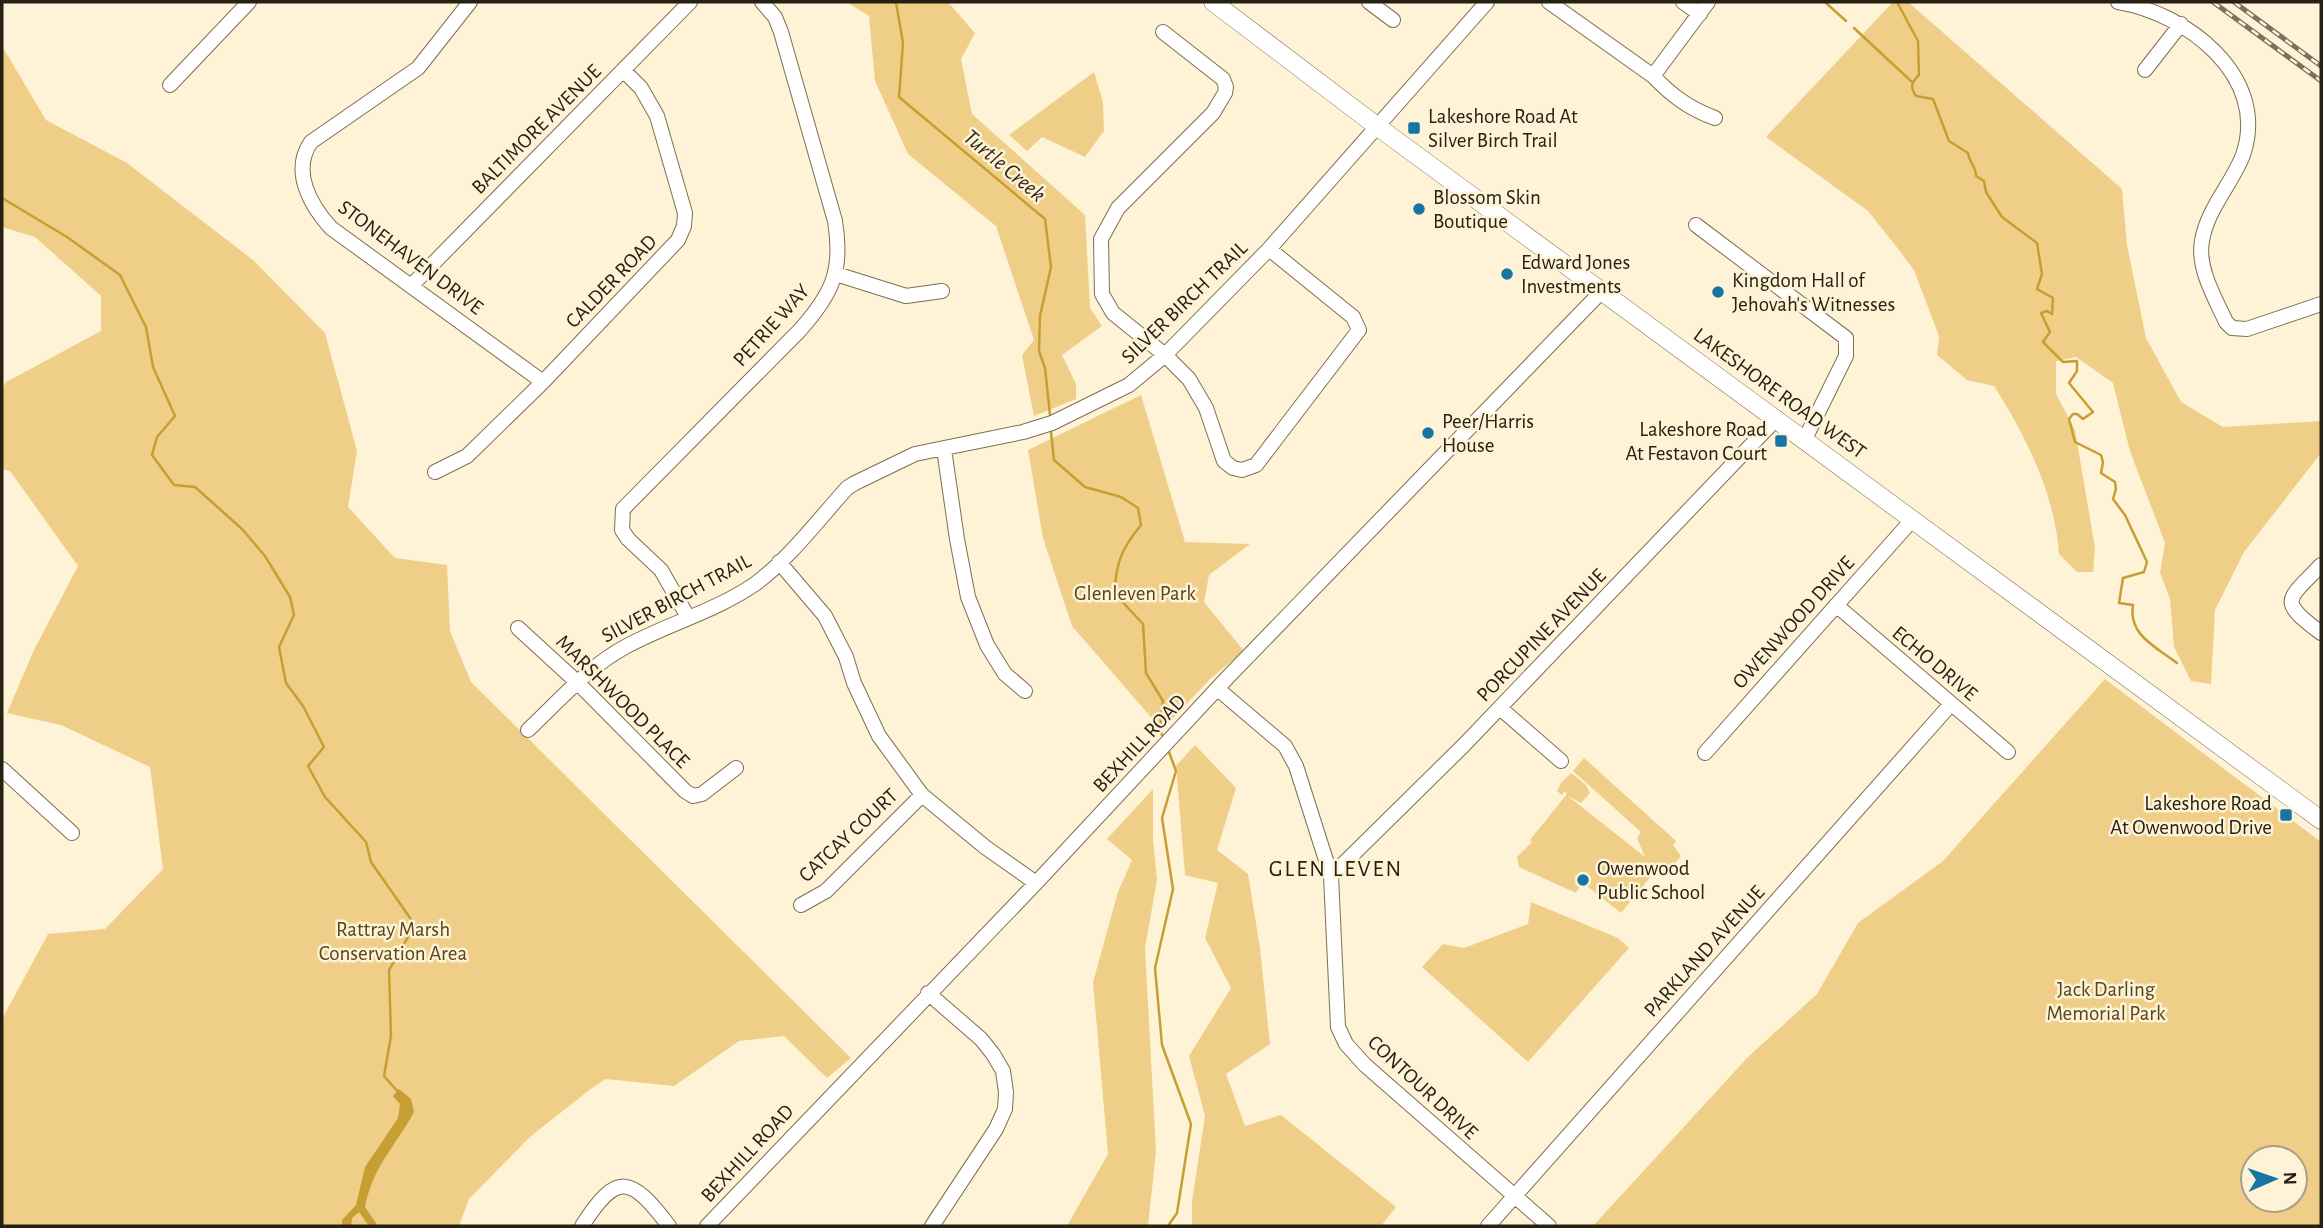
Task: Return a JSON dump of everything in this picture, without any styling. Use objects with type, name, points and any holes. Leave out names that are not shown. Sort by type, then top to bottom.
[{"type":"main road","name":"LAKESHORE ROAD WEST","points":[[1213,2],[1378,127],[2321,820]]},
{"type":"street","points":[[170,85],[249,2]]},
{"type":"street","name":"STONEHAVEN DRIVE","points":[[470,2],[418,68],[311,142],[301,165],[314,206],[331,228],[543,382]]},
{"type":"street","name":"BALTIMORE AVENUE","points":[[412,285],[690,2]]},
{"type":"street","name":"PETRIE WAY","points":[[688,617],[661,570],[622,530],[623,509],[807,322],[821,306],[836,274],[838,245],[835,221],[781,32],[775,17],[762,2]]},
{"type":"street","points":[[1368,2],[1393,20]]},
{"type":"street","name":"SILVER BIRCH TRAIL","points":[[528,730],[596,666],[624,647],[715,606],[754,584],[779,562],[847,488],[915,454],[1023,432],[1067,416],[1129,385],[1166,355],[1269,250],[1488,2]]},
{"type":"street","points":[[1549,2],[1653,76],[1691,109],[1715,118]]},
{"type":"street","points":[[1653,76],[1704,8],[1683,2]]},
{"type":"street","points":[[2118,2],[2145,8],[2181,24],[2204,40],[2221,58],[2248,108],[2248,128],[2243,155],[2213,211],[2202,243],[2205,272],[2226,322],[2232,328],[2247,329],[2321,304]]},
{"type":"street","points":[[2145,70],[2181,24]]},
{"type":"street","points":[[1163,32],[1223,79],[1225,93],[1213,113],[1118,208],[1101,239],[1102,294],[1113,313],[1166,355],[1189,379],[1206,408],[1224,461],[1233,468],[1242,470],[1256,465],[1359,330],[1353,317],[1269,250]]},
{"type":"street","name":"CALDER ROAD","points":[[435,472],[467,456],[543,382],[672,248],[684,226],[685,213],[657,116],[642,88],[623,71]]},
{"type":"street","points":[[1696,225],[1846,338],[1846,356],[1805,439]]},
{"type":"street","points":[[836,274],[906,296],[942,291]]},
{"type":"street","name":"BEXHILL ROAD","points":[[707,1226],[1036,883],[1219,690],[1228,677],[1602,291]]},
{"type":"street","name":"PORCUPINE AVENUE","points":[[1331,876],[1500,708],[1777,418]]},
{"type":"street","points":[[944,449],[958,550],[968,597],[988,645],[1005,674],[1025,691]]},
{"type":"street","name":"OWENWOOD DRIVE","points":[[1705,753],[1913,519]]},
{"type":"street","points":[[779,562],[825,616],[846,657],[854,683],[879,736],[922,795],[977,841],[1036,883]]},
{"type":"street","points":[[2321,565],[2292,596],[2291,604],[2295,613],[2321,633]]},
{"type":"street","name":"ECHO DRIVE","points":[[1836,606],[2008,752]]},
{"type":"street","name":"MARSHWOOD PLACE","points":[[518,628],[578,683],[685,791],[693,796],[702,794],[736,768]]},
{"type":"street","name":"CONTOUR DRIVE","points":[[1219,690],[1292,755],[1331,876],[1338,1027],[1346,1044],[1365,1065],[1549,1226]]},
{"type":"street","name":"PARKLAND AVENUE","points":[[1488,1226],[1951,704]]},
{"type":"street","points":[[1500,708],[1561,761]]},
{"type":"street","points":[[2,769],[72,833]]},
{"type":"street","name":"CATCAY COURT","points":[[802,905],[826,891],[922,795]]},
{"type":"street","points":[[928,993],[981,1039],[993,1054],[1003,1071],[1006,1092],[1005,1109],[996,1129],[932,1226]]},
{"type":"street","points":[[582,1226],[605,1194],[613,1188],[626,1186],[637,1191],[668,1226]]},
{"type":"green space","points":[[847,2],[948,2],[975,33],[961,59],[972,114],[1085,215],[1090,308],[1102,326],[1062,355],[1076,384],[1076,399],[1034,416],[1022,355],[1034,340],[996,226],[908,154],[875,81],[869,16]]},
{"type":"green space","points":[[1893,2],[1908,2],[2122,189],[2127,245],[2146,338],[2181,402],[2223,427],[2321,421],[2321,453],[2244,552],[2215,610],[2211,684],[2191,681],[2174,647],[2170,599],[2160,573],[2165,543],[2130,451],[2113,383],[2076,357],[2056,361],[2056,394],[2075,430],[2095,548],[2093,572],[2077,572],[2059,554],[2052,509],[2037,466],[1994,386],[1967,380],[1937,355],[1939,336],[1914,270],[1868,211],[1766,137]]},
{"type":"green space","name":"Rattray Marsh Conservation Area","points":[[2,46],[46,120],[127,163],[253,260],[325,333],[357,451],[348,507],[395,558],[447,565],[450,631],[471,682],[851,1058],[827,1078],[784,1036],[739,1041],[674,1086],[606,1079],[531,1136],[469,1199],[459,1226],[2,1226],[2,1019],[48,934],[105,929],[163,869],[150,767],[61,725],[7,713],[34,650],[78,566],[10,471],[2,469],[2,389],[6,382],[101,331],[101,296],[35,237],[2,227]]},
{"type":"green space","points":[[1094,72],[1103,102],[1104,131],[1085,157],[1042,137],[1027,151],[1009,135]]},
{"type":"green space","name":"Glenleven Park","points":[[1141,395],[1185,542],[1250,544],[1209,575],[1204,602],[1244,651],[1211,678],[1162,730],[1072,626],[1043,538],[1028,450]]},
{"type":"green space","name":"Jack Darling Memorial Park","points":[[2105,679],[2321,842],[2321,1226],[1593,1226],[1747,1058],[1817,994],[1858,923],[1943,861]]},
{"type":"green space","points":[[1195,745],[1236,788],[1217,850],[1248,874],[1260,948],[1270,1044],[1226,1074],[1245,1126],[1281,1115],[1396,1207],[1381,1226],[1192,1226],[1192,1201],[1205,1116],[1189,1056],[1231,988],[1205,938],[1218,883],[1185,875],[1176,766]]},
{"type":"green space","points":[[1584,758],[1676,841],[1673,845],[1681,856],[1664,876],[1656,870],[1621,913],[1582,882],[1576,893],[1519,867],[1517,857],[1532,842],[1530,840],[1567,794],[1564,791],[1562,795],[1557,791],[1571,773],[1586,785],[1590,793],[1581,803],[1568,796],[1645,857],[1637,838],[1641,832],[1573,771]]},
{"type":"green space","points":[[1153,789],[1153,839],[1157,880],[1145,948],[1156,1152],[1148,1226],[1067,1226],[1108,1154],[1093,982],[1118,892],[1132,860],[1107,839]]},
{"type":"green space","points":[[1531,902],[1618,938],[1629,948],[1528,1062],[1422,967],[1443,944],[1464,948],[1528,924]]},
{"type":"shaded area","points":[[399,1089],[411,1099],[414,1112],[373,1180],[365,1207],[378,1226],[369,1226],[359,1212],[352,1218],[351,1226],[342,1226],[342,1220],[356,1205],[365,1167],[398,1118],[400,1104],[393,1096]]},
{"type":"waterway","name":"Turtle Creek","points":[[896,2],[903,43],[899,97],[1045,219],[1051,267],[1040,316],[1039,351],[1045,368],[1050,415]]},
{"type":"waterway","points":[[1825,2],[1846,21]]},
{"type":"waterway","points":[[1897,2],[1918,41],[1919,75],[1912,85],[1914,93],[1916,96],[1933,99],[1949,141],[1968,153],[1976,176],[1984,181],[1986,192],[2002,217],[2037,243],[2042,274],[2037,289],[2053,298],[2052,314],[2047,311],[2041,313],[2050,332],[2043,342],[2063,362],[2077,361],[2077,371],[2069,383],[2093,412],[2083,419],[2077,414],[2073,414],[2069,419],[2075,442],[2101,455],[2101,473],[2115,482],[2113,499],[2125,515],[2147,562],[2144,572],[2123,578],[2119,603],[2133,605],[2133,615],[2139,632],[2177,663]]},
{"type":"waterway","points":[[1854,28],[1912,82]]},
{"type":"waterway","points":[[2,198],[67,237],[120,275],[146,327],[153,367],[175,416],[157,437],[152,455],[174,485],[195,487],[242,529],[265,556],[290,597],[294,615],[279,647],[286,683],[303,706],[324,747],[308,766],[325,797],[366,842],[371,862],[415,925],[389,970],[391,1036],[384,1076],[399,1093]]},
{"type":"waterway","name":"Turtle Creek","points":[[1051,432],[1054,460],[1085,487],[1121,497],[1138,508],[1141,525],[1121,557],[1116,574],[1115,594],[1143,624],[1146,673],[1163,701],[1160,729],[1162,735]]},
{"type":"waterway","name":"Turtle Creek","points":[[1168,1226],[1177,1213],[1191,1124],[1162,1045],[1155,968],[1173,889],[1162,818],[1176,771],[1169,752]]},
{"type":"railway","points":[[2213,2],[2321,81]]},
{"type":"railway","points":[[2234,2],[2321,66]]},
{"type":"place","name":"Lakeshore Road At Silver Birch Trail","points":[[1414,128]]},
{"type":"place","name":"Blossom Skin Boutique","points":[[1419,209]]},
{"type":"place","name":"Edward Jones Investments","points":[[1507,274]]},
{"type":"place","name":"Kingdom Hall of Jehovah's Witnesses","points":[[1718,292]]},
{"type":"place","name":"Peer/Harris House","points":[[1428,433]]},
{"type":"place","name":"Lakeshore Road At Festavon Court","points":[[1781,441]]},
{"type":"place","name":"Lakeshore Road At Owenwood Drive","points":[[2286,815]]},
{"type":"place","name":"Owenwood Public School","points":[[1583,880]]},
{"type":"district","name":"GLEN LEVEN","points":[[1336,868]]}]
